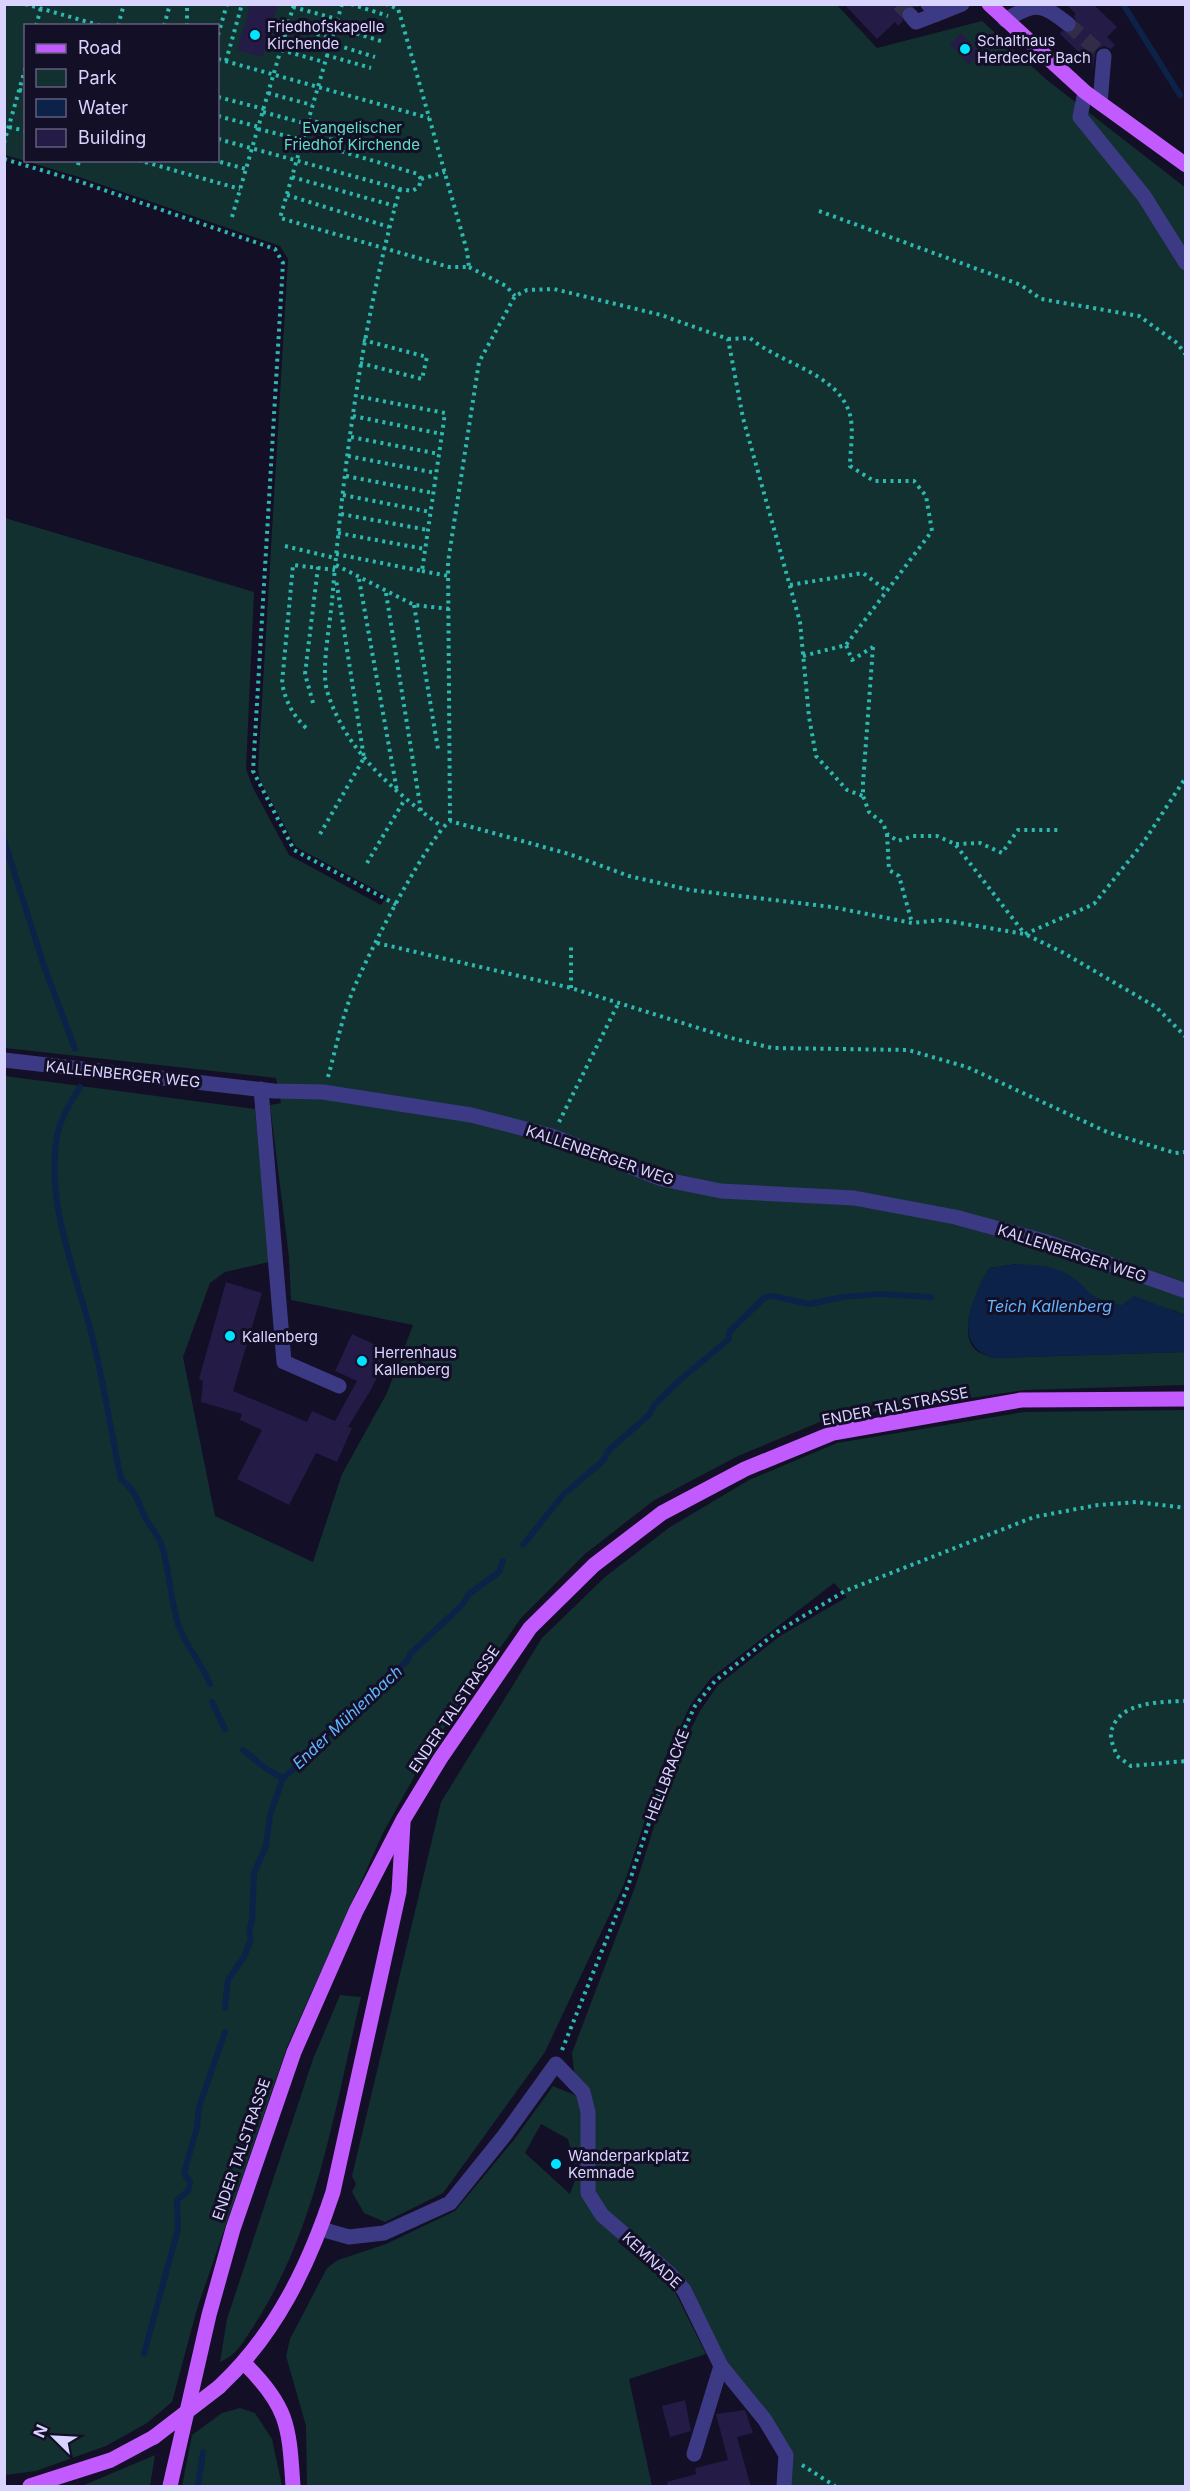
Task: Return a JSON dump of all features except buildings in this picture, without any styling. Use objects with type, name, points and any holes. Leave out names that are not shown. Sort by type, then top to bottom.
[{"type":"main road","points":[[988,4],[1085,92],[1185,165]]},
{"type":"main road","name":"ENDER TALSTRASSE","points":[[170,2487],[212,2304],[233,2229],[270,2120],[324,1982],[356,1911],[403,1820],[440,1759],[530,1628],[594,1565],[662,1513],[745,1469],[834,1433],[1021,1400],[1185,1399]]},
{"type":"main road","points":[[30,2487],[111,2460],[154,2437],[219,2387],[244,2363],[289,2300],[321,2229],[333,2192],[399,1892],[403,1820]]},
{"type":"main road","points":[[244,2363],[268,2386],[289,2427],[293,2487]]},
{"type":"street","points":[[910,15],[916,22],[933,9],[962,4]]},
{"type":"street","points":[[1005,20],[1030,6],[1046,7],[1068,24]]},
{"type":"street","points":[[1100,103],[1104,56]]},
{"type":"street","points":[[1085,92],[1080,117],[1144,196],[1185,263]]},
{"type":"street","name":"KALLENBERGER WEG","points":[[4,1060],[261,1089],[323,1092],[471,1115],[552,1136],[662,1179],[721,1191],[854,1198],[955,1217],[1047,1242],[1185,1291]]},
{"type":"street","points":[[261,1089],[284,1362],[339,1386]]},
{"type":"street","points":[[321,2229],[349,2237],[384,2233],[450,2203],[504,2136],[556,2064]]},
{"type":"street","name":"KEMNADE","points":[[556,2064],[583,2092],[588,2112],[588,2193],[602,2215],[669,2273],[684,2290],[721,2366],[765,2420],[786,2455]]},
{"type":"street","points":[[694,2454],[721,2366]]},
{"type":"street","points":[[784,2487],[786,2455]]},
{"type":"path","points":[[25,4],[96,24]]},
{"type":"path","points":[[165,24],[170,4]]},
{"type":"path","points":[[187,4],[187,24]]},
{"type":"path","points":[[219,32],[227,4]]},
{"type":"path","points":[[226,62],[242,4]]},
{"type":"path","points":[[342,4],[280,218],[450,267],[469,267],[506,286],[515,296]]},
{"type":"path","points":[[351,4],[388,16]]},
{"type":"path","points":[[386,4],[397,7],[467,250],[469,267]]},
{"type":"path","points":[[118,24],[123,5]]},
{"type":"path","points":[[232,217],[294,6],[337,19]]},
{"type":"path","points":[[37,24],[41,7]]},
{"type":"path","points":[[288,26],[331,38]]},
{"type":"path","points":[[334,27],[381,41]]},
{"type":"path","points":[[330,43],[375,57]]},
{"type":"path","points":[[281,50],[324,62]]},
{"type":"path","points":[[326,55],[371,68]]},
{"type":"path","points":[[219,59],[429,118]]},
{"type":"path","points":[[4,143],[24,73]]},
{"type":"path","points":[[19,90],[24,91]]},
{"type":"path","points":[[268,93],[312,105]]},
{"type":"path","points":[[219,97],[308,122],[333,126],[330,148],[405,169],[418,174],[421,179],[419,187],[412,191],[400,189],[219,139]]},
{"type":"path","points":[[219,116],[303,140]]},
{"type":"path","points":[[9,127],[24,131]]},
{"type":"path","points":[[4,159],[78,181],[275,249],[283,263],[253,771],[294,850],[397,905]]},
{"type":"path","points":[[145,162],[240,189]]},
{"type":"path","points":[[219,162],[246,169]]},
{"type":"path","points":[[421,179],[445,172]]},
{"type":"path","points":[[292,177],[395,206]]},
{"type":"path","points":[[400,189],[382,249],[363,340],[338,533],[326,688],[346,735],[372,769],[405,799],[442,827]]},
{"type":"path","points":[[287,195],[389,226]]},
{"type":"path","points":[[819,211],[1021,285],[1041,299],[1139,316],[1177,343],[1185,355]]},
{"type":"path","points":[[450,821],[448,741],[451,609],[448,562],[479,362],[515,296],[527,290],[564,291],[661,315],[728,339],[750,338],[765,350],[832,385],[850,415],[850,466],[874,481],[915,481],[926,496],[932,531],[846,645],[803,656]]},
{"type":"path","points":[[728,339],[742,418],[800,622],[816,756],[848,790],[864,796]]},
{"type":"path","points":[[360,363],[422,379],[427,357],[363,340]]},
{"type":"path","points":[[356,396],[445,413],[422,571]]},
{"type":"path","points":[[353,416],[442,434]]},
{"type":"path","points":[[351,437],[439,454]]},
{"type":"path","points":[[348,456],[436,474]]},
{"type":"path","points":[[346,476],[433,493]]},
{"type":"path","points":[[343,495],[430,512]]},
{"type":"path","points":[[341,514],[428,530]]},
{"type":"path","points":[[338,533],[425,549]]},
{"type":"path","points":[[285,546],[449,576]]},
{"type":"path","points":[[306,728],[295,717],[285,700],[282,664],[293,565],[335,569],[414,604],[451,609]]},
{"type":"path","points":[[313,703],[305,674],[318,567]]},
{"type":"path","points":[[320,834],[364,758],[335,569]]},
{"type":"path","points":[[790,585],[863,573],[887,591]]},
{"type":"path","points":[[359,579],[397,792]]},
{"type":"path","points":[[386,593],[421,811]]},
{"type":"path","points":[[414,604],[438,749]]},
{"type":"path","points":[[846,645],[852,660],[873,647],[864,796],[869,812],[883,823],[887,834],[889,870],[899,876],[912,923]]},
{"type":"path","points":[[1025,934],[1094,904],[1143,843],[1185,777]]},
{"type":"path","points":[[367,863],[405,799]]},
{"type":"path","points":[[323,1092],[349,1000],[397,905],[442,827],[450,821]]},
{"type":"path","points":[[450,821],[568,854],[629,876],[690,890],[832,907],[912,923],[941,920],[1025,934],[1062,952],[1156,1007],[1185,1037]]},
{"type":"path","points":[[887,834],[898,841],[913,836],[937,836],[955,844],[980,843],[1002,852],[1018,830],[1058,830]]},
{"type":"path","points":[[955,844],[1025,934]]},
{"type":"path","points":[[377,943],[571,988],[618,1004],[772,1048],[908,1050],[967,1067],[1107,1132],[1176,1153],[1185,1152]]},
{"type":"path","points":[[571,945],[571,988]]},
{"type":"path","points":[[552,1136],[618,1004]]},
{"type":"path","name":"HELLBRACKE","points":[[556,2064],[628,1886],[671,1757],[695,1706],[715,1681],[777,1632],[845,1591],[1034,1517],[1098,1505],[1137,1502],[1185,1508]]},
{"type":"path","points":[[1185,1701],[1131,1707],[1116,1722],[1111,1734],[1117,1756],[1131,1766],[1185,1761]]},
{"type":"path","points":[[786,2455],[835,2487]]},
{"type":"green space","name":"Evangelischer Friedhof Kirchende","points":[[4,5],[837,5],[877,48],[982,21],[1047,80],[1186,188],[1185,1315],[1173,1310],[1109,1304],[1087,1293],[1069,1275],[1017,1264],[989,1268],[975,1298],[968,1322],[971,1343],[977,1351],[994,1358],[1185,1352],[1185,1385],[1025,1390],[827,1419],[738,1456],[653,1501],[585,1554],[521,1618],[430,1748],[383,1833],[287,2047],[197,2309],[172,2402],[147,2423],[106,2446],[36,2471],[5,2475],[5,1076],[255,1109],[269,1262],[225,1272],[210,1283],[183,1357],[215,1516],[313,1562],[342,1474],[387,1393],[413,1325],[291,1300],[289,1257],[270,1105],[281,1103],[276,1078],[5,1048],[5,518],[254,592],[246,769],[253,788],[289,855],[381,905],[387,896],[296,847],[260,781],[258,769],[288,259],[280,246],[29,162],[219,162],[219,24],[24,24],[24,161],[5,155]]},
{"type":"green space","points":[[1185,1410],[1185,2486],[790,2486],[769,2417],[725,2362],[684,2279],[625,2231],[618,2242],[673,2288],[706,2354],[629,2379],[652,2486],[307,2486],[306,2426],[286,2356],[290,2339],[327,2268],[338,2260],[386,2244],[455,2211],[513,2141],[553,2086],[577,2096],[572,2053],[635,1887],[675,1760],[700,1711],[718,1685],[780,1636],[847,1597],[834,1583],[711,1678],[691,1704],[666,1756],[624,1884],[545,2052],[443,2193],[385,2222],[364,2213],[352,2192],[356,2184],[352,2176],[441,1802],[542,1638],[605,1577],[670,1527],[749,1480],[837,1443],[1024,1412]],"holes":[[[541,2124],[568,2139],[577,2175],[570,2194],[525,2153]]]},
{"type":"green space","points":[[340,1995],[361,1997],[332,2125],[308,2209],[275,2290],[239,2347],[231,2356],[220,2362],[227,2319],[313,2059]]},
{"type":"green space","points":[[240,2408],[255,2413],[272,2439],[282,2486],[182,2486],[192,2435],[222,2413]]},
{"type":"green space","points":[[155,2455],[150,2486],[82,2486]]},
{"type":"water","name":"Teich Kallenberg","points":[[1017,1264],[1057,1269],[1076,1280],[1097,1298],[1111,1304],[1122,1305],[1134,1296],[1185,1315],[1185,1352],[994,1358],[980,1352],[972,1342],[968,1331],[972,1305],[977,1292],[989,1268]]},
{"type":"waterway","points":[[1123,4],[1180,95]]},
{"type":"waterway","points":[[4,840],[44,966],[75,1049]]},
{"type":"waterway","points":[[80,1087],[58,1130],[54,1161],[55,1186],[64,1237],[96,1354],[121,1479],[134,1493],[160,1542],[165,1556],[179,1627],[210,1684]]},
{"type":"waterway","name":"Ender Mühlenbach","points":[[523,1545],[563,1495],[603,1461],[609,1450],[649,1415],[655,1404],[681,1379],[729,1339],[729,1332],[765,1297],[773,1296],[809,1304],[843,1297],[879,1294],[931,1297]]},
{"type":"waterway","name":"Ender Mühlenbach","points":[[225,2008],[228,1980],[244,1957],[251,1939],[249,1931],[252,1920],[254,1873],[266,1846],[270,1815],[283,1778],[407,1661],[410,1654],[462,1605],[469,1594],[499,1572],[503,1561]]},
{"type":"waterway","points":[[212,1702],[225,1729]]},
{"type":"waterway","points":[[243,1750],[268,1770],[283,1778]]},
{"type":"waterway","name":"Ender Mühlenbach","points":[[144,2354],[178,2229],[177,2200],[188,2191],[190,2182],[184,2173],[197,2127],[199,2107],[225,2032]]},
{"type":"waterway","points":[[198,2486],[203,2452]]},
{"type":"tunnel","points":[[899,4],[910,15]]},
{"type":"tunnel","points":[[1068,24],[1104,56]]},
{"type":"place","name":"Friedhofskapelle Kirchende","points":[[255,35]]},
{"type":"place","name":"Schalthaus Herdecker Bach","points":[[965,49]]},
{"type":"place","name":"Kallenberg","points":[[230,1336]]},
{"type":"place","name":"Herrenhaus Kallenberg","points":[[362,1361]]},
{"type":"place","name":"Wanderparkplatz Kemnade","points":[[556,2164]]}]
